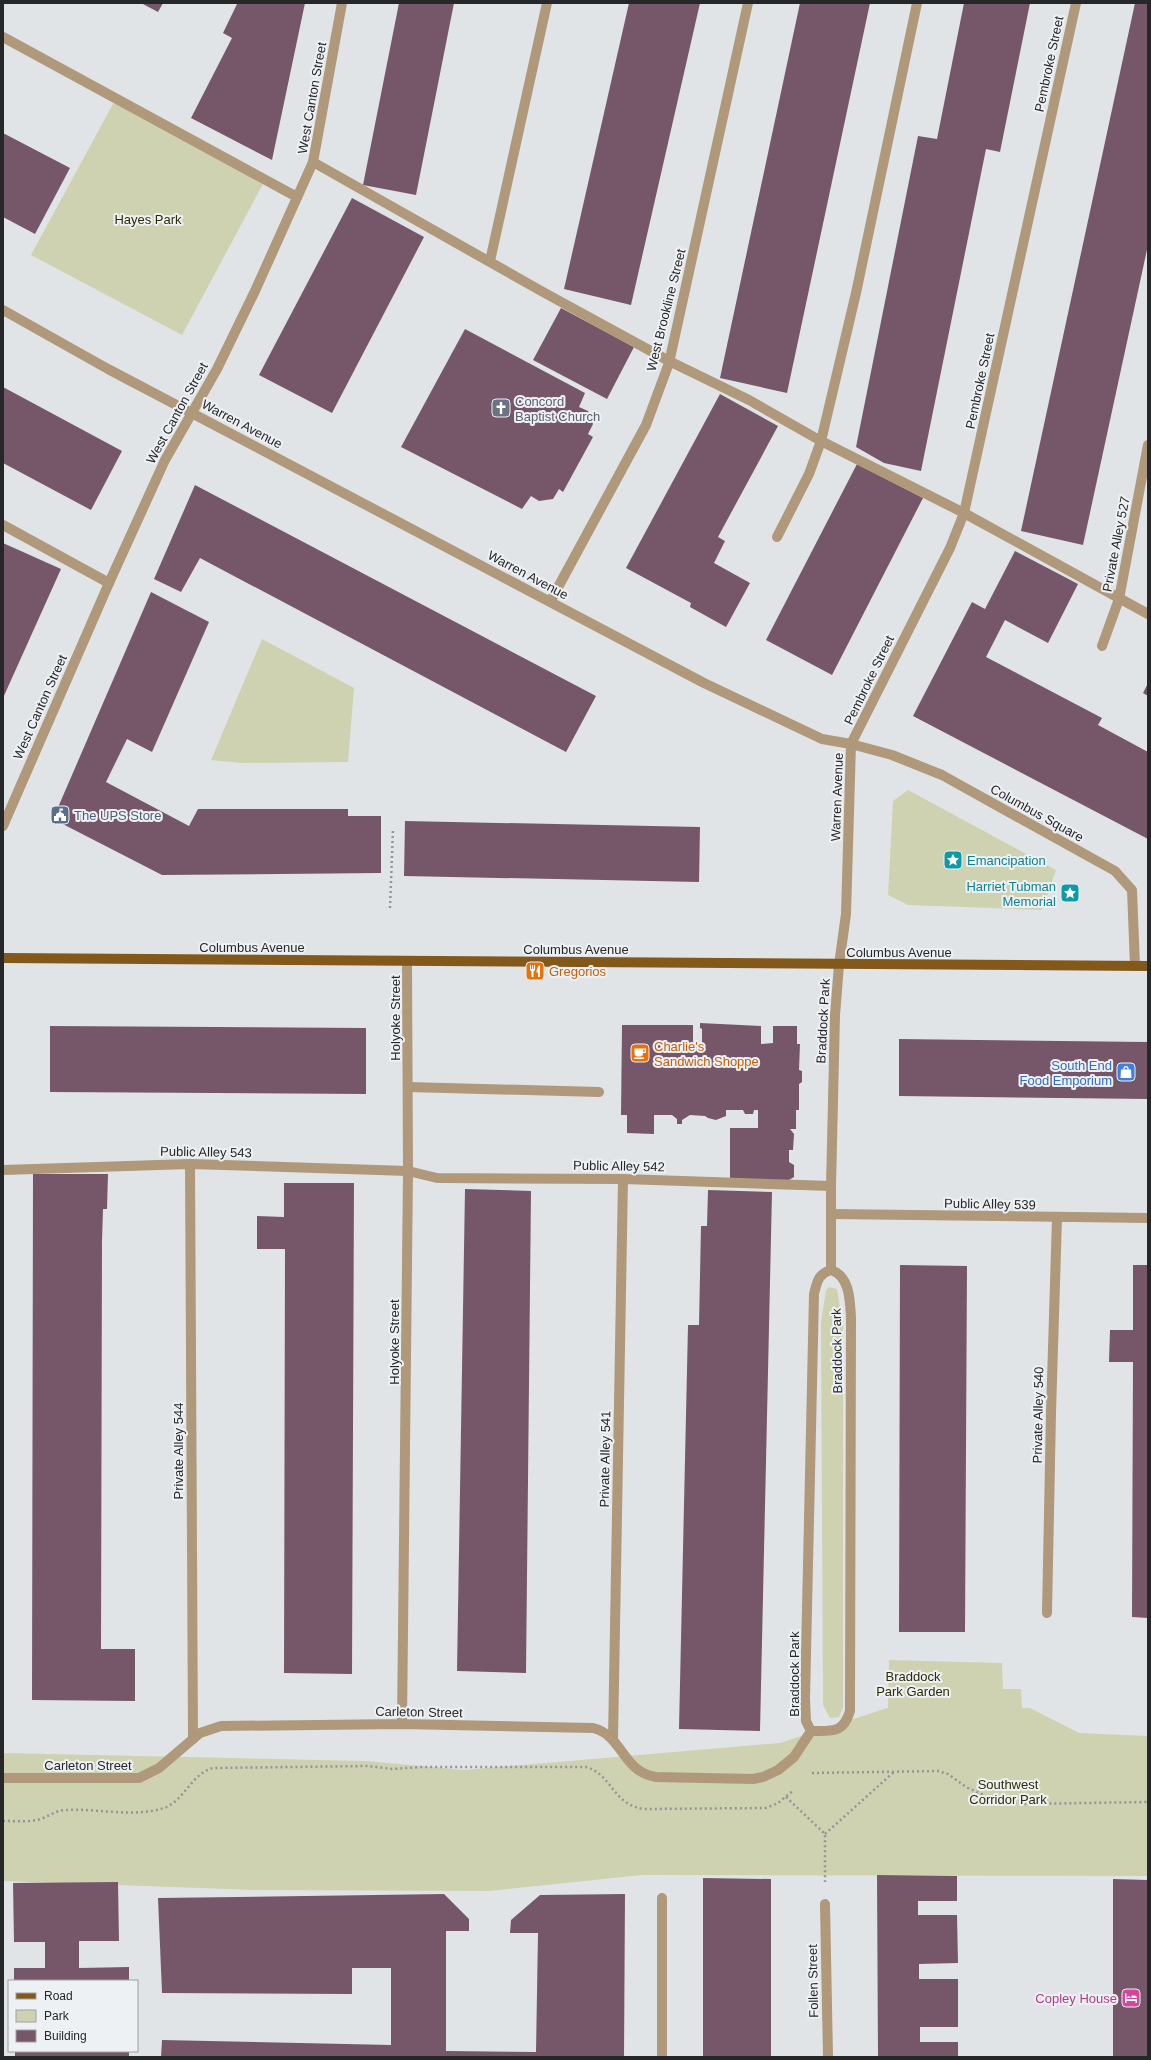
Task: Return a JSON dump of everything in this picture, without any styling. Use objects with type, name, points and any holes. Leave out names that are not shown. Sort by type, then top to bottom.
[{"type":"main road","name":"Columbus Avenue","points":[[3,958],[1148,966]]},
{"type":"street","name":"West Canton Street","points":[[3,826],[109,583],[165,460],[191,411],[220,362],[255,291],[314,162],[342,3]]},
{"type":"street","points":[[490,261],[547,3]]},
{"type":"street","name":"West Brookline Street","points":[[550,602],[646,425],[669,361],[748,3]]},
{"type":"street","points":[[777,537],[809,474],[822,441],[856,293],[917,3]]},
{"type":"street","name":"Pembroke Street","points":[[851,744],[950,548],[964,513],[1076,3]]},
{"type":"street","points":[[3,37],[297,197]]},
{"type":"street","points":[[314,162],[669,361],[749,400],[822,441],[964,513],[1148,614]]},
{"type":"street","name":"Warren Avenue","points":[[3,310],[108,369],[191,411],[704,683],[802,731],[822,739],[851,744],[846,914],[839,965]]},
{"type":"street","name":"Private Alley 527","points":[[1102,646],[1119,599],[1148,445]]},
{"type":"street","points":[[3,525],[109,583]]},
{"type":"street","name":"Columbus Square","points":[[851,744],[892,755],[942,775],[1115,871],[1132,890],[1135,966]]},
{"type":"street","name":"Holyoke Street","points":[[402,1724],[408,1172],[407,961]]},
{"type":"street","name":"Braddock Park","points":[[831,1270],[831,1186],[835,1015],[839,965]]},
{"type":"street","points":[[408,1087],[599,1092]]},
{"type":"street","name":"Public Alley 543","points":[[3,1170],[190,1164],[408,1172]]},
{"type":"street","name":"Private Alley 544","points":[[190,1164],[193,1739]]},
{"type":"street","name":"Public Alley 542","points":[[408,1172],[437,1178],[623,1179],[831,1186]]},
{"type":"street","name":"Private Alley 541","points":[[613,1739],[623,1179]]},
{"type":"street","name":"Public Alley 539","points":[[831,1214],[1148,1218]]},
{"type":"street","name":"Private Alley 540","points":[[1047,1613],[1057,1218]]},
{"type":"street","name":"Braddock Park","points":[[831,1270],[841,1275],[844,1280],[849,1297],[851,1318],[850,1711],[847,1721],[843,1727],[835,1730],[811,1731],[806,1721],[805,1699],[814,1294],[820,1276],[824,1272],[831,1270]]},
{"type":"street","name":"Carleton Street","points":[[3,1778],[139,1778],[159,1768],[193,1739],[209,1730],[233,1725],[402,1724],[584,1728],[602,1731],[613,1739],[634,1768],[646,1775],[656,1777],[753,1779],[771,1774],[782,1767],[794,1757],[811,1731]]},
{"type":"street","points":[[662,1898],[662,2057]]},
{"type":"street","name":"Follen Street","points":[[825,1904],[828,2057]]},
{"type":"path","points":[[390,908],[393,829]]},
{"type":"path","points":[[3,1821],[38,1820],[64,1810],[152,1811],[172,1804],[207,1769],[213,1768],[369,1766],[392,1769],[422,1767],[586,1767],[598,1772],[622,1801],[637,1809],[766,1808],[786,1797],[796,1787]]},
{"type":"path","points":[[808,1775],[820,1772],[928,1770],[948,1774],[978,1793],[1005,1802],[1023,1804],[1148,1802]]},
{"type":"path","points":[[825,1834],[896,1771]]},
{"type":"path","points":[[786,1797],[825,1834],[825,1904]]},
{"type":"green space","name":"Hayes Park","points":[[114,102],[264,182],[182,335],[31,255]]},
{"type":"green space","points":[[262,639],[354,688],[348,762],[241,763],[211,760]]},
{"type":"green space","points":[[908,790],[1056,870],[1042,910],[908,905],[888,895],[893,801]]},
{"type":"green space","points":[[829,1287],[837,1289],[843,1325],[843,1707],[839,1717],[830,1718],[823,1705],[821,1322],[826,1290]]},
{"type":"green space","name":"Southwest Corridor Park","points":[[889,1660],[1002,1663],[1003,1689],[1021,1689],[1022,1708],[1030,1708],[1079,1733],[1148,1736],[1148,1876],[642,1875],[489,1891],[258,1890],[3,1881],[3,1753],[366,1761],[464,1770],[780,1743],[888,1708]]},
{"type":"building","points":[[141,3],[163,3],[158,12]]},
{"type":"building","points":[[235,3],[305,3],[272,160],[191,118],[232,38],[223,33],[237,4]]},
{"type":"building","points":[[399,3],[454,3],[416,195],[363,185]]},
{"type":"building","points":[[629,3],[700,3],[631,305],[564,289]]},
{"type":"building","points":[[800,3],[870,3],[787,393],[720,378]]},
{"type":"building","points":[[964,3],[1030,3],[1000,152],[986,149],[921,471],[884,463],[856,447],[918,136],[937,139]]},
{"type":"building","points":[[1135,3],[1148,3],[1148,245],[1083,545],[1021,531]]},
{"type":"building","points":[[3,133],[70,168],[35,234],[3,217]]},
{"type":"building","points":[[352,198],[424,237],[332,413],[259,375]]},
{"type":"building","points":[[561,308],[634,347],[607,399],[533,360]]},
{"type":"building","points":[[465,329],[585,393],[579,407],[588,411],[593,424],[588,434],[593,437],[563,492],[559,489],[553,499],[539,501],[531,496],[522,509],[401,447]]},
{"type":"building","points":[[3,387],[122,451],[91,510],[3,463]]},
{"type":"building","points":[[720,394],[778,426],[718,537],[725,541],[714,563],[750,583],[726,627],[690,607],[691,603],[626,568]]},
{"type":"building","points":[[857,464],[923,498],[832,675],[766,640]]},
{"type":"building","points":[[195,485],[596,696],[566,752],[200,558],[181,592],[154,579]]},
{"type":"building","points":[[3,543],[61,569],[3,698]]},
{"type":"building","points":[[1015,551],[1078,584],[1048,643],[1005,620],[986,657],[1102,718],[1098,725],[1148,752],[1148,839],[913,716],[972,602],[985,609]]},
{"type":"building","points":[[151,592],[209,622],[152,752],[127,739],[106,782],[189,826],[198,809],[348,809],[348,816],[381,816],[381,873],[162,875],[53,819]]},
{"type":"building","points":[[1148,683],[1148,696],[1143,693]]},
{"type":"building","points":[[405,821],[700,827],[699,882],[404,876]]},
{"type":"building","points":[[700,1023],[761,1026],[761,1044],[773,1043],[773,1026],[797,1026],[797,1044],[800,1044],[799,1070],[802,1071],[802,1082],[799,1084],[799,1110],[796,1110],[796,1129],[790,1129],[794,1134],[793,1150],[789,1150],[789,1162],[794,1165],[794,1177],[789,1180],[730,1181],[730,1128],[758,1128],[758,1110],[754,1110],[753,1114],[745,1114],[743,1110],[726,1110],[726,1116],[716,1120],[705,1116],[690,1115],[682,1120],[682,1124],[677,1124],[677,1119],[672,1115],[654,1115],[654,1134],[627,1133],[627,1115],[621,1115],[622,1025],[693,1025],[693,1042],[702,1043],[702,1029],[700,1028]]},
{"type":"building","points":[[50,1026],[366,1028],[366,1094],[50,1092]]},
{"type":"building","points":[[899,1039],[1148,1042],[1148,1099],[899,1096]]},
{"type":"building","points":[[33,1174],[108,1174],[107,1209],[103,1209],[102,1241],[101,1649],[135,1649],[135,1701],[32,1700]]},
{"type":"building","points":[[284,1183],[354,1183],[352,1674],[284,1673],[285,1249],[257,1249],[257,1216],[284,1217]]},
{"type":"building","points":[[465,1189],[531,1191],[526,1673],[457,1671]]},
{"type":"building","points":[[708,1190],[772,1192],[760,1731],[679,1729],[688,1325],[699,1325],[701,1226],[707,1226]]},
{"type":"building","points":[[900,1265],[967,1266],[965,1632],[899,1632]]},
{"type":"building","points":[[1133,1265],[1148,1265],[1148,1618],[1132,1617],[1133,1362],[1109,1362],[1110,1330],[1133,1330]]},
{"type":"building","points":[[877,1875],[957,1876],[957,1901],[918,1901],[918,1915],[957,1915],[958,1963],[919,1964],[919,1979],[958,1979],[958,2027],[920,2027],[920,2042],[958,2042],[958,2057],[878,2057]]},
{"type":"building","points":[[703,1878],[771,1879],[771,2057],[703,2057]]},
{"type":"building","points":[[1113,1879],[1148,1880],[1148,2057],[1113,2057]]},
{"type":"building","points":[[118,1882],[119,1941],[79,1941],[79,1968],[129,1967],[129,1980],[14,1980],[14,1968],[45,1968],[45,1942],[14,1942],[13,1883]]},
{"type":"building","points":[[444,1894],[469,1919],[469,1931],[446,1931],[446,2051],[536,2052],[538,1933],[510,1933],[511,1920],[540,1895],[625,1894],[624,2057],[161,2057],[162,2040],[391,2045],[391,1968],[352,1968],[352,1994],[162,1993],[158,1898]]},
{"type":"building","points":[[15,2052],[129,2052],[129,2057],[15,2057]]},
{"type":"place","name":"Concord Baptist Church","points":[[501,408]]},
{"type":"place","name":"The UPS Store","points":[[60,815]]},
{"type":"place","name":"Emancipation","points":[[953,860]]},
{"type":"place","name":"Harriet Tubman Memorial","points":[[1070,893]]},
{"type":"place","name":"Gregorios","points":[[535,971]]},
{"type":"place","name":"Charlie's Sandwich Shoppe","points":[[640,1053]]},
{"type":"place","name":"South End Food Emporium","points":[[1126,1072]]},
{"type":"place","name":"Copley House","points":[[1131,1998]]},
{"type":"park label","name":"Braddock Park Garden","points":[[913,1684]]}]
